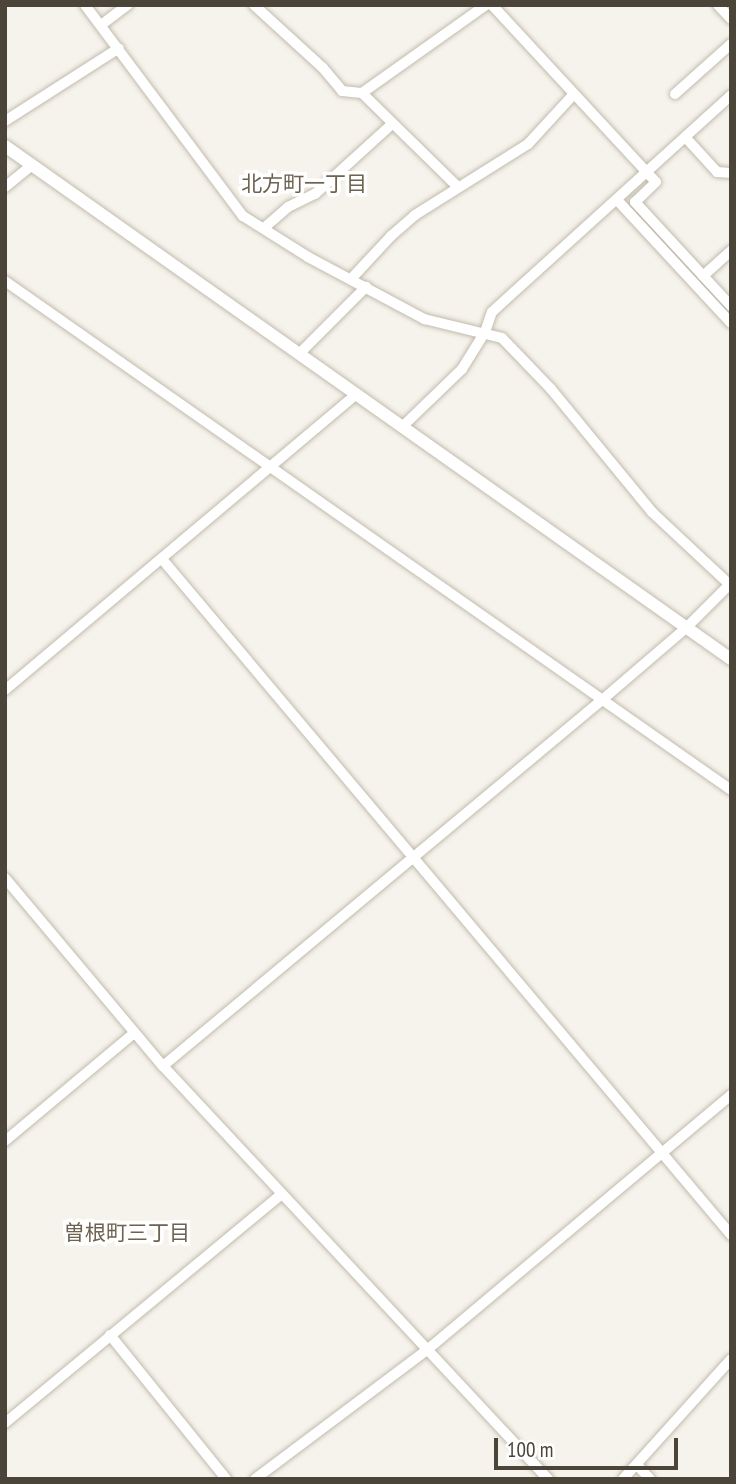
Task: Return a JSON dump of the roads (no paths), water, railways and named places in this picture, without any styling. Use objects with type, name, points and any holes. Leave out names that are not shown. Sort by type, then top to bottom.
[{"type":"street","points":[[85,5],[243,216],[308,257],[424,319],[502,338],[526,361],[652,512],[730,584],[686,628],[602,700],[163,1066]]},
{"type":"street","points":[[101,25],[128,5]]},
{"type":"street","points":[[254,5],[323,68],[342,91],[362,93],[457,186]]},
{"type":"street","points":[[362,93],[489,5],[656,182],[635,202],[731,306]]},
{"type":"street","points":[[718,5],[731,19]]},
{"type":"street","points":[[676,94],[731,44]]},
{"type":"street","points":[[5,121],[119,48]]},
{"type":"street","points":[[351,279],[391,236],[457,186],[515,155],[574,94]]},
{"type":"street","points":[[403,426],[462,369],[485,332],[492,312],[517,287],[618,201],[731,95]]},
{"type":"street","points":[[264,228],[288,207],[315,194],[393,123]]},
{"type":"street","points":[[685,138],[717,172],[731,173]]},
{"type":"street","points":[[5,146],[731,659]]},
{"type":"street","points":[[5,187],[32,166]]},
{"type":"street","points":[[618,201],[731,323]]},
{"type":"street","points":[[703,276],[731,251]]},
{"type":"street","points":[[5,281],[731,790]]},
{"type":"street","points":[[299,354],[366,287]]},
{"type":"street","points":[[5,690],[357,394]]},
{"type":"street","points":[[162,559],[731,1236]]},
{"type":"street","points":[[5,878],[163,1066],[548,1479]]},
{"type":"street","points":[[5,1141],[134,1033]]},
{"type":"street","points":[[255,1479],[428,1350],[731,1096]]},
{"type":"street","points":[[5,1423],[282,1194]]},
{"type":"street","points":[[110,1335],[226,1479]]},
{"type":"street","points":[[623,1479],[731,1359]]},
{"type":"street","points":[[637,1465],[650,1479]]},
{"type":"district","name":"北方町一丁目","points":[[304,184]]},
{"type":"district","name":"曽根町三丁目","points":[[127,1233]]}]
